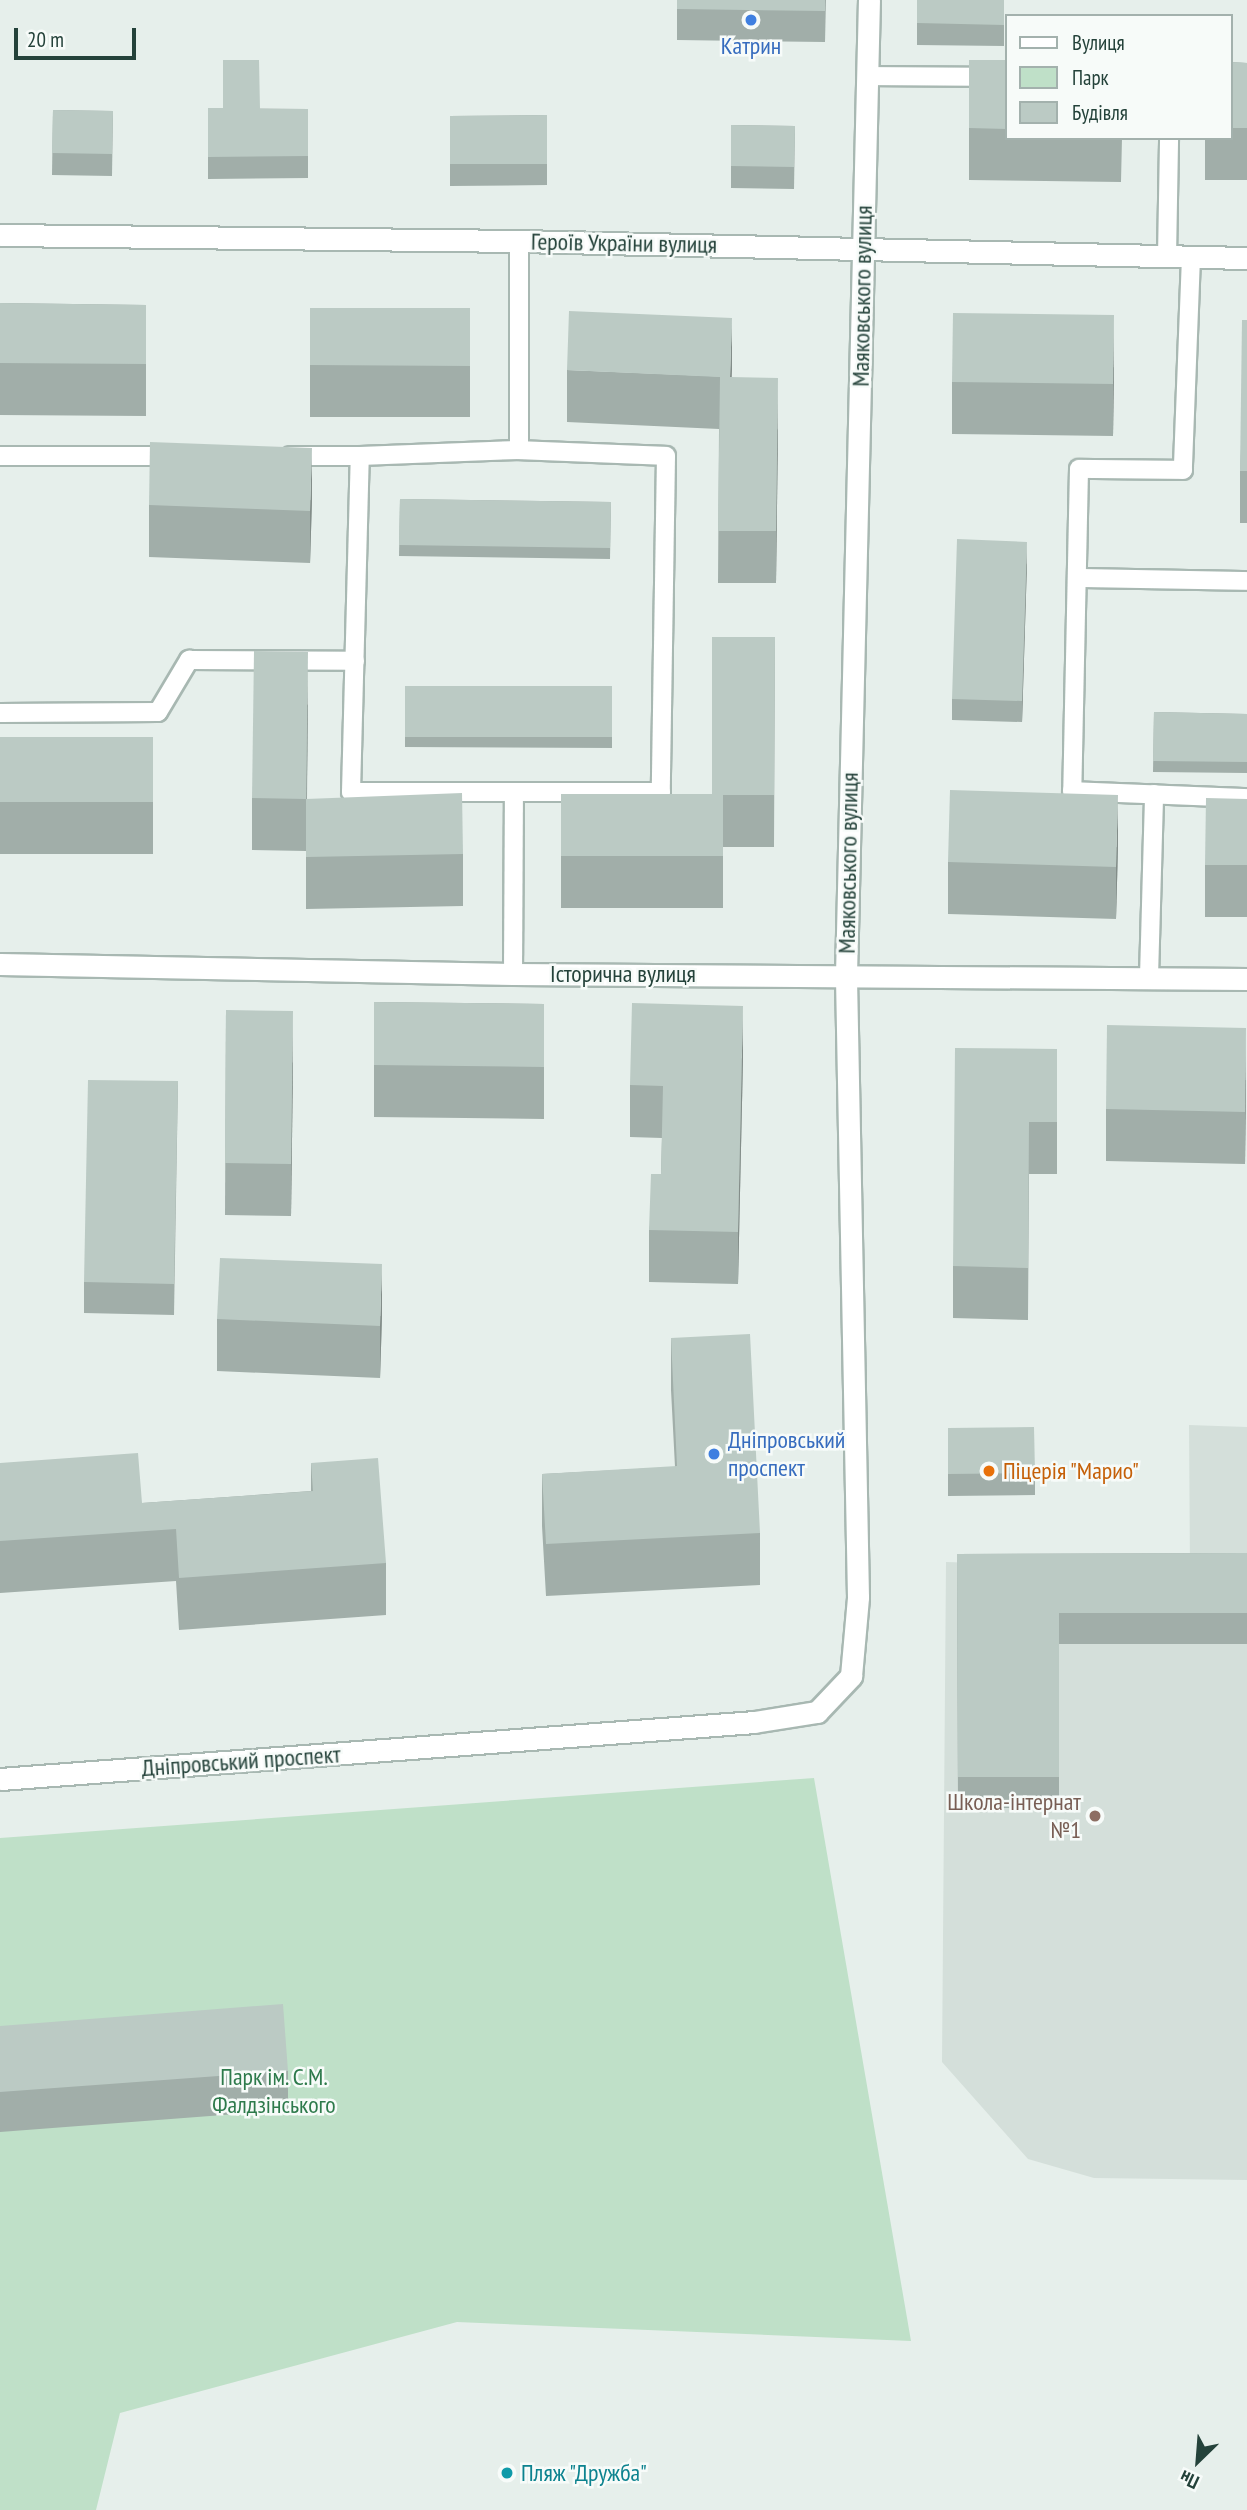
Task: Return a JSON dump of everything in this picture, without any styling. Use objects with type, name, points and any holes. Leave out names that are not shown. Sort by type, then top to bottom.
[{"type":"street","name":"Маяковського вулиця","points":[[817,1712],[851,1676],[858,1597],[846,975],[869,0]]},
{"type":"street","name":"Героїв України вулиця","points":[[0,235],[519,241],[1247,258]]},
{"type":"street","name":"Історична вулиця","points":[[0,964],[513,974],[1247,979]]},
{"type":"street","name":"Дніпровський проспект","points":[[0,1779],[754,1722],[817,1712]]},
{"type":"lane","points":[[869,76],[1006,77]]},
{"type":"lane","points":[[1167,257],[1169,140]]},
{"type":"lane","points":[[519,241],[519,450]]},
{"type":"lane","points":[[1191,257],[1183,470],[1079,469],[1072,790],[1247,797]]},
{"type":"lane","points":[[277,456],[519,450],[666,457],[661,792],[351,792],[360,456]]},
{"type":"lane","points":[[0,456],[194,456]]},
{"type":"lane","points":[[1077,578],[1247,581]]},
{"type":"lane","points":[[0,713],[158,712],[189,660],[355,661]]},
{"type":"lane","points":[[513,974],[514,792]]},
{"type":"lane","points":[[1149,977],[1154,794]]},
{"type":"shaded area","name":"Школа-інтернат №1","points":[[1189,1425],[1247,1427],[1247,2180],[1094,2178],[1028,2159],[942,2062],[946,1562],[1190,1570]]},
{"type":"green space","name":"Парк ім. С.М. Фалдзінського","points":[[814,1778],[911,2341],[457,2322],[120,2413],[96,2510],[0,2510],[0,1838]]},
{"type":"building","points":[[677,0],[825,0],[825,11],[677,9]]},
{"type":"building","points":[[917,0],[1004,0],[1004,25],[917,23]]},
{"type":"building","points":[[223,60],[259,60],[260,109],[308,109],[308,156],[208,157],[208,108],[223,108]]},
{"type":"building","points":[[969,60],[1006,60],[1006,129],[969,128]]},
{"type":"building","points":[[1233,62],[1247,63],[1247,128],[1233,128]]},
{"type":"building","points":[[53,110],[113,111],[112,154],[52,153]]},
{"type":"building","points":[[547,115],[547,164],[450,164],[450,116]]},
{"type":"building","points":[[731,125],[795,126],[794,167],[731,166]]},
{"type":"building","points":[[0,303],[146,305],[146,364],[0,363]]},
{"type":"building","points":[[310,308],[470,308],[470,366],[310,365]]},
{"type":"building","points":[[569,311],[732,318],[730,377],[778,378],[776,531],[718,531],[720,377],[567,370]]},
{"type":"building","points":[[953,313],[1114,315],[1113,384],[952,382]]},
{"type":"building","points":[[1242,320],[1247,320],[1247,471],[1240,471]]},
{"type":"building","points":[[150,442],[312,448],[310,511],[149,505]]},
{"type":"building","points":[[400,499],[611,502],[610,548],[399,545]]},
{"type":"building","points":[[957,539],[1027,542],[1022,701],[952,699]]},
{"type":"building","points":[[712,637],[775,637],[774,795],[723,795],[723,856],[561,856],[561,794],[712,794]]},
{"type":"building","points":[[254,651],[308,652],[306,799],[252,798]]},
{"type":"building","points":[[405,686],[612,686],[612,737],[405,737]]},
{"type":"building","points":[[1154,712],[1247,714],[1247,762],[1153,761]]},
{"type":"building","points":[[0,737],[153,737],[153,802],[0,802]]},
{"type":"building","points":[[950,790],[1118,795],[1116,867],[948,862]]},
{"type":"building","points":[[462,793],[463,854],[306,857],[306,799]]},
{"type":"building","points":[[1206,798],[1247,799],[1247,865],[1205,865]]},
{"type":"building","points":[[374,1002],[544,1004],[544,1067],[374,1065]]},
{"type":"building","points":[[632,1003],[743,1006],[738,1232],[649,1230],[651,1174],[661,1174],[663,1086],[630,1085]]},
{"type":"building","points":[[226,1010],[293,1011],[291,1164],[225,1163]]},
{"type":"building","points":[[1107,1025],[1246,1028],[1245,1112],[1106,1109]]},
{"type":"building","points":[[955,1048],[1057,1049],[1057,1122],[1029,1122],[1028,1268],[953,1266]]},
{"type":"building","points":[[88,1080],[178,1081],[174,1284],[84,1282]]},
{"type":"building","points":[[220,1258],[382,1264],[380,1326],[217,1319]]},
{"type":"building","points":[[750,1334],[760,1533],[546,1544],[542,1474],[677,1466],[671,1338]]},
{"type":"building","points":[[1034,1427],[1035,1473],[948,1474],[948,1428]]},
{"type":"building","points":[[138,1453],[142,1503],[313,1491],[311,1463],[378,1458],[386,1563],[179,1578],[176,1529],[0,1541],[0,1463]]},
{"type":"building","points":[[1247,1553],[1247,1613],[1059,1613],[1059,1777],[958,1777],[957,1554]]},
{"type":"building","points":[[283,2004],[288,2071],[0,2092],[0,2026]]},
{"type":"place","name":"Катрин","points":[[751,20]]},
{"type":"place","name":"Дніпровський проспект","points":[[714,1454]]},
{"type":"place","name":"Піцерія \"Марио\"","points":[[989,1471]]},
{"type":"place","name":"Школа-інтернат №1","points":[[1095,1816]]},
{"type":"place","name":"Пляж \"Дружба\"","points":[[507,2473]]}]
